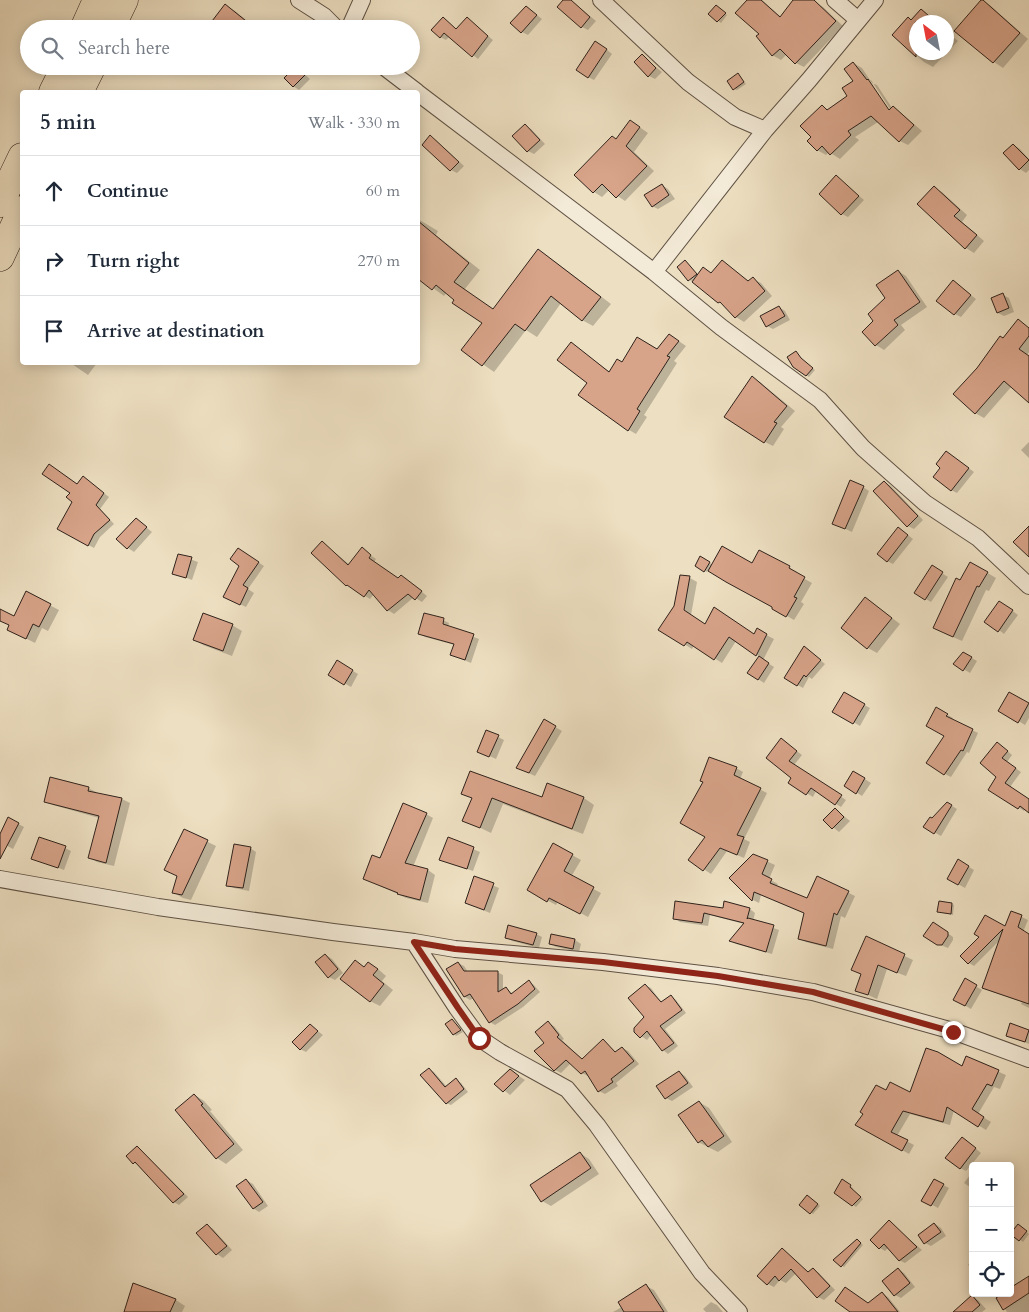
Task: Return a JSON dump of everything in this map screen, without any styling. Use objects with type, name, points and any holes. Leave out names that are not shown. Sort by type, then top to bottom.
[{"type":"highway","points":[[88,20],[97,0]]},
{"type":"highway","points":[[114,20],[124,0]]},
{"type":"highway","points":[[54,90],[62,75]]},
{"type":"highway","points":[[80,90],[88,75]]},
{"type":"highway","points":[[0,203],[20,160]]},
{"type":"highway","points":[[0,257],[20,214]]},
{"type":"street","points":[[299,0],[328,20]]},
{"type":"street","points":[[353,20],[362,0]]},
{"type":"street","points":[[601,0],[688,82],[735,117],[764,130]]},
{"type":"street","points":[[835,0],[858,20]]},
{"type":"street","points":[[654,272],[764,130],[809,80],[875,0]]},
{"type":"street","points":[[394,75],[413,90]]},
{"type":"street","points":[[420,95],[654,272],[720,327],[820,400],[863,448],[925,503],[978,538],[1029,586]]},
{"type":"street","points":[[0,879],[158,907],[455,949],[622,964],[718,976],[813,992],[953,1032],[1029,1059]]},
{"type":"street","points":[[414,942],[479,1038],[500,1052],[567,1089],[597,1125],[702,1273],[739,1312]]},
{"type":"building","points":[[563,0],[571,0],[590,17],[581,28],[557,7]]},
{"type":"building","points":[[747,0],[761,0],[780,17],[793,0],[814,0],[836,21],[795,64],[780,49],[772,56],[756,36],[759,34],[735,13]]},
{"type":"building","points":[[983,0],[1020,33],[993,63],[954,31]]},
{"type":"building","points":[[225,4],[245,20],[213,20]]},
{"type":"building","points":[[716,5],[726,13],[717,22],[708,14]]},
{"type":"building","points":[[526,6],[537,15],[521,33],[510,23]]},
{"type":"building","points":[[921,9],[928,15],[916,15]]},
{"type":"building","points":[[443,17],[456,29],[467,17],[488,36],[472,57],[444,33],[440,38],[431,30]]},
{"type":"building","points":[[909,18],[909,51],[892,35]]},
{"type":"building","points":[[595,41],[607,49],[588,78],[576,70]]},
{"type":"building","points":[[642,54],[656,68],[648,77],[634,62]]},
{"type":"building","points":[[853,62],[868,79],[889,110],[893,106],[914,125],[899,142],[871,116],[848,131],[851,135],[830,155],[822,146],[817,151],[807,141],[811,137],[800,126],[822,105],[827,110],[847,96],[842,88],[853,81],[844,69]]},
{"type":"building","points":[[738,73],[744,82],[733,90],[727,81]]},
{"type":"building","points":[[287,75],[305,75],[293,87],[284,78]]},
{"type":"building","points":[[630,120],[640,127],[626,146],[647,166],[616,198],[602,184],[593,193],[574,175],[612,136],[616,139]]},
{"type":"building","points":[[525,124],[540,140],[527,152],[512,136]]},
{"type":"building","points":[[430,135],[459,162],[450,171],[422,145]]},
{"type":"building","points":[[1013,144],[1029,160],[1019,170],[1003,153]]},
{"type":"building","points":[[836,175],[859,196],[841,215],[819,194]]},
{"type":"building","points":[[662,184],[669,195],[652,207],[644,195]]},
{"type":"building","points":[[934,186],[960,210],[954,216],[977,235],[965,249],[917,204]]},
{"type":"building","points":[[420,223],[469,263],[454,282],[493,309],[538,249],[601,297],[582,321],[551,296],[525,331],[515,324],[482,366],[461,350],[482,323],[452,303],[454,300],[436,285],[432,290],[420,281]]},
{"type":"building","points":[[685,260],[697,274],[688,281],[677,267]]},
{"type":"building","points":[[722,260],[748,281],[753,277],[765,291],[735,318],[720,302],[718,303],[692,282],[703,267],[711,273]]},
{"type":"building","points":[[898,270],[920,302],[894,320],[898,325],[875,346],[862,332],[873,321],[868,314],[885,298],[876,285]]},
{"type":"building","points":[[953,280],[971,295],[954,315],[936,301]]},
{"type":"building","points":[[1003,293],[1009,308],[997,313],[991,298]]},
{"type":"building","points":[[779,306],[785,316],[766,327],[760,316]]},
{"type":"building","points":[[1018,319],[1029,328],[1029,336],[1019,349],[1029,356],[1029,403],[1004,381],[975,414],[953,394],[977,368],[1000,336],[1003,338]]},
{"type":"building","points":[[669,334],[679,341],[667,356],[670,357],[637,409],[640,411],[628,431],[578,395],[587,383],[557,360],[571,342],[609,372],[617,359],[622,362],[637,337],[657,349]]},
{"type":"building","points":[[796,351],[813,368],[806,376],[793,367],[787,357]]},
{"type":"building","points":[[752,376],[787,406],[774,422],[777,423],[764,443],[724,417]]},
{"type":"building","points":[[946,451],[969,468],[951,491],[933,477],[940,468],[936,464]]},
{"type":"building","points":[[49,464],[77,484],[83,476],[104,493],[96,505],[110,520],[94,534],[88,546],[57,529],[72,502],[66,497],[70,493],[42,474]]},
{"type":"building","points":[[850,480],[864,486],[845,529],[832,524]]},
{"type":"building","points":[[884,481],[918,516],[907,527],[873,491]]},
{"type":"building","points":[[136,518],[147,527],[127,549],[116,539]]},
{"type":"building","points":[[1029,526],[1029,557],[1013,542]]},
{"type":"building","points":[[898,527],[908,535],[887,562],[877,554]]},
{"type":"building","points":[[322,541],[348,565],[362,547],[371,555],[369,558],[398,578],[401,575],[422,591],[415,600],[408,594],[387,611],[369,590],[364,597],[346,586],[311,553]]},
{"type":"building","points":[[722,546],[752,563],[759,550],[790,566],[789,568],[805,577],[794,597],[797,598],[786,617],[772,609],[772,607],[708,571]]},
{"type":"building","points":[[238,548],[259,562],[243,585],[248,588],[240,605],[223,597],[239,566],[230,559]]},
{"type":"building","points":[[178,554],[192,557],[186,578],[172,574]]},
{"type":"building","points":[[700,556],[710,562],[704,572],[695,566]]},
{"type":"building","points":[[970,562],[988,572],[979,587],[977,586],[953,637],[933,628],[956,578],[960,580]]},
{"type":"building","points":[[932,565],[943,572],[925,600],[914,593]]},
{"type":"building","points":[[680,575],[690,576],[684,610],[705,624],[714,607],[754,634],[757,628],[767,634],[756,656],[729,637],[714,660],[687,642],[684,646],[658,630],[674,606]]},
{"type":"building","points":[[26,591],[51,604],[39,627],[33,624],[26,639],[7,630],[9,625],[0,621],[0,609],[14,616]]},
{"type":"building","points":[[865,597],[892,618],[867,649],[841,628]]},
{"type":"building","points":[[999,601],[1013,610],[998,632],[984,622]]},
{"type":"building","points":[[203,613],[233,624],[223,651],[193,640]]},
{"type":"building","points":[[424,613],[444,618],[443,624],[474,634],[465,660],[450,655],[454,644],[418,634]]},
{"type":"building","points":[[804,646],[821,660],[806,677],[804,675],[797,686],[784,678]]},
{"type":"building","points":[[963,652],[972,657],[963,671],[953,664]]},
{"type":"building","points":[[759,656],[769,663],[758,680],[747,673]]},
{"type":"building","points":[[337,660],[353,670],[344,685],[328,675]]},
{"type":"building","points":[[844,692],[865,704],[853,724],[832,712]]},
{"type":"building","points":[[1009,692],[1029,703],[1018,723],[998,711]]},
{"type":"building","points":[[936,707],[948,714],[946,716],[973,729],[963,751],[961,750],[944,775],[926,763],[944,736],[926,726]]},
{"type":"building","points":[[544,719],[556,726],[529,773],[516,768]]},
{"type":"building","points":[[486,730],[499,735],[489,757],[477,752]]},
{"type":"building","points":[[781,738],[797,751],[789,761],[842,795],[835,805],[811,788],[806,795],[788,783],[791,778],[766,758]]},
{"type":"building","points":[[997,742],[1008,751],[1002,758],[1016,768],[1005,783],[1029,799],[1029,813],[1020,806],[1018,809],[988,790],[996,777],[980,763]]},
{"type":"building","points":[[709,757],[737,767],[734,775],[761,788],[737,835],[744,837],[737,855],[720,848],[703,871],[688,860],[705,837],[680,823],[703,782],[700,781]]},
{"type":"building","points":[[470,771],[542,797],[547,783],[584,797],[572,829],[492,798],[480,828],[462,821],[472,798],[461,794]]},
{"type":"building","points":[[853,771],[865,778],[856,794],[844,786]]},
{"type":"building","points":[[50,777],[89,787],[88,791],[122,798],[106,863],[88,858],[99,816],[44,802]]},
{"type":"building","points":[[947,802],[952,805],[934,834],[923,827],[930,817],[932,818]]},
{"type":"building","points":[[403,803],[427,813],[405,863],[428,869],[420,900],[397,894],[363,879],[372,855],[380,858]]},
{"type":"building","points":[[835,808],[844,817],[832,829],[823,820]]},
{"type":"building","points":[[8,817],[19,823],[0,859],[0,834]]},
{"type":"building","points":[[184,829],[208,840],[182,895],[172,893],[177,876],[164,870]]},
{"type":"building","points":[[39,837],[66,846],[58,868],[31,859]]},
{"type":"building","points":[[448,837],[474,847],[467,869],[439,860]]},
{"type":"building","points":[[553,843],[573,854],[564,871],[594,887],[580,914],[549,898],[547,902],[527,890]]},
{"type":"building","points":[[234,844],[251,847],[243,888],[226,886]]},
{"type":"building","points":[[753,854],[768,860],[762,874],[772,879],[770,883],[807,898],[817,876],[849,891],[837,915],[834,913],[826,946],[798,939],[804,913],[754,892],[752,901],[729,878]]},
{"type":"building","points":[[958,859],[969,866],[958,885],[947,879]]},
{"type":"building","points":[[474,876],[494,883],[484,910],[465,903]]},
{"type":"building","points":[[675,901],[723,908],[724,901],[750,908],[747,919],[774,925],[766,952],[729,941],[744,923],[704,913],[702,923],[673,919]]},
{"type":"building","points":[[939,901],[952,903],[951,914],[937,912]]},
{"type":"building","points":[[1011,911],[1022,915],[1018,927],[1029,934],[1029,1004],[982,988],[1003,929],[968,964],[960,956],[979,937],[974,934],[985,915],[1005,926]]},
{"type":"building","points":[[933,922],[948,932],[948,936],[942,945],[937,945],[923,936]]},
{"type":"building","points":[[508,925],[537,933],[533,945],[505,938]]},
{"type":"building","points":[[551,934],[575,939],[573,949],[549,944]]},
{"type":"building","points":[[866,936],[905,954],[897,973],[878,965],[868,995],[855,991],[861,974],[851,970]]},
{"type":"building","points":[[325,954],[338,969],[328,978],[315,962]]},
{"type":"building","points":[[355,960],[364,967],[368,962],[378,969],[373,975],[384,984],[370,1002],[340,979]]},
{"type":"building","points":[[458,962],[464,971],[498,971],[498,992],[506,987],[511,994],[529,980],[535,989],[518,1004],[489,1023],[470,994],[464,997],[446,969]]},
{"type":"building","points":[[965,978],[977,985],[965,1006],[953,1000]]},
{"type":"building","points":[[645,984],[661,1002],[671,995],[682,1010],[660,1026],[674,1043],[662,1051],[647,1031],[640,1038],[634,1032],[634,1028],[644,1017],[628,998]]},
{"type":"building","points":[[452,1019],[461,1030],[453,1035],[445,1024]]},
{"type":"building","points":[[548,1021],[559,1035],[557,1037],[582,1059],[603,1039],[615,1052],[622,1047],[634,1061],[611,1079],[613,1082],[598,1092],[585,1071],[581,1074],[566,1060],[554,1071],[534,1051],[544,1043],[535,1032]]},
{"type":"building","points":[[1010,1023],[1029,1030],[1025,1042],[1006,1036]]},
{"type":"building","points":[[310,1024],[318,1031],[300,1050],[292,1042]]},
{"type":"building","points":[[926,1048],[938,1052],[962,1066],[966,1056],[999,1070],[992,1086],[987,1084],[972,1109],[984,1117],[978,1127],[947,1107],[943,1122],[903,1111],[891,1132],[908,1140],[902,1151],[855,1125],[863,1114],[860,1112],[876,1085],[886,1090],[890,1082],[910,1092]]},
{"type":"building","points":[[429,1068],[445,1087],[456,1078],[464,1089],[446,1104],[420,1075]]},
{"type":"building","points":[[510,1069],[519,1076],[503,1092],[494,1084]]},
{"type":"building","points":[[679,1071],[688,1083],[665,1099],[656,1086]]},
{"type":"building","points":[[194,1094],[234,1144],[216,1159],[175,1110]]},
{"type":"building","points":[[699,1101],[724,1136],[708,1147],[702,1140],[698,1143],[678,1115]]},
{"type":"building","points":[[962,1137],[976,1148],[960,1169],[945,1158]]},
{"type":"building","points":[[137,1146],[184,1194],[173,1203],[135,1162],[133,1164],[126,1156]]},
{"type":"building","points":[[580,1152],[591,1168],[541,1202],[530,1185]]},
{"type":"building","points":[[246,1179],[263,1202],[253,1209],[236,1186]]},
{"type":"building","points":[[842,1179],[851,1185],[850,1187],[861,1197],[852,1206],[834,1193]]},
{"type":"building","points":[[934,1179],[944,1184],[931,1206],[921,1201]]},
{"type":"building","points":[[807,1195],[818,1204],[810,1214],[799,1205]]},
{"type":"building","points":[[889,1220],[917,1247],[899,1261],[884,1244],[879,1249],[870,1240]]},
{"type":"building","points":[[934,1223],[941,1232],[924,1244],[918,1235]]},
{"type":"building","points":[[207,1224],[227,1246],[216,1255],[196,1233]]},
{"type":"building","points":[[1018,1224],[1027,1231],[1019,1241],[1014,1237],[1014,1229]]},
{"type":"building","points":[[857,1239],[861,1243],[841,1267],[833,1260]]},
{"type":"building","points":[[782,1248],[808,1272],[813,1268],[830,1286],[817,1298],[791,1269],[779,1281],[775,1276],[767,1285],[757,1276]]},
{"type":"building","points":[[898,1268],[910,1283],[894,1296],[882,1281]]},
{"type":"building","points":[[1029,1276],[1029,1293],[1003,1310],[996,1298],[1014,1297],[1014,1285]]},
{"type":"building","points":[[133,1283],[176,1299],[170,1312],[124,1312]]},
{"type":"building","points":[[646,1284],[664,1312],[624,1312],[618,1302]]},
{"type":"building","points":[[845,1287],[868,1303],[882,1292],[898,1312],[850,1312],[835,1301]]},
{"type":"building","points":[[970,1297],[974,1297],[980,1305],[972,1312],[953,1312]]},
{"type":"route","points":[[479,1038],[414,942],[455,949],[603,962],[718,976],[813,992],[953,1032]]}]
